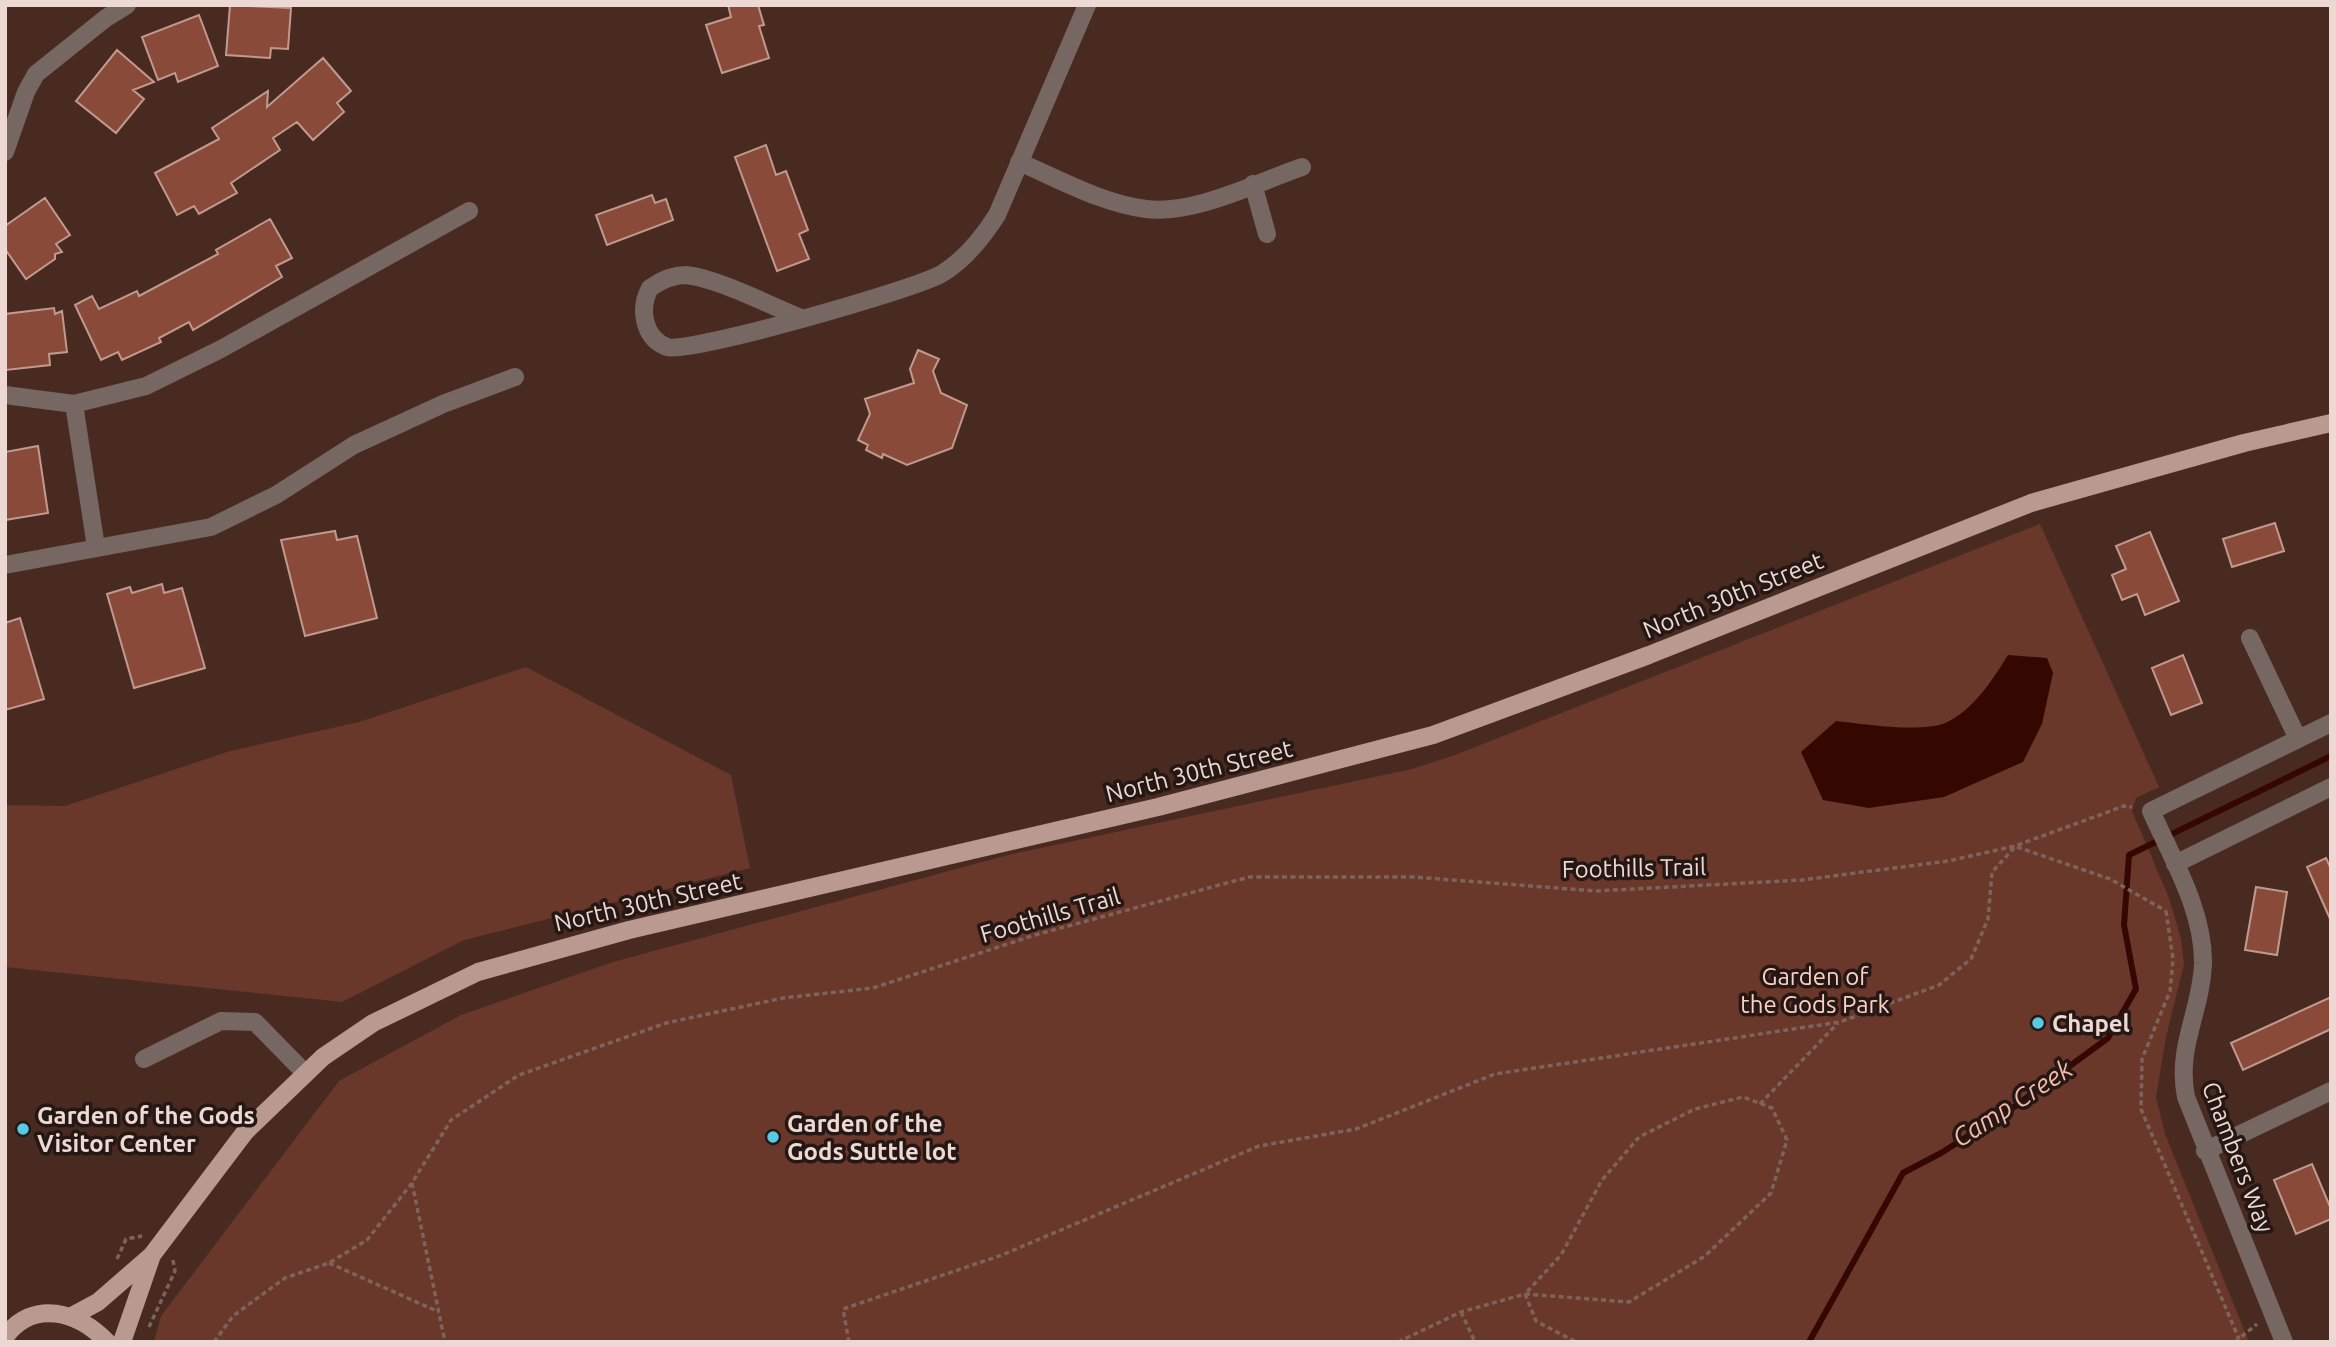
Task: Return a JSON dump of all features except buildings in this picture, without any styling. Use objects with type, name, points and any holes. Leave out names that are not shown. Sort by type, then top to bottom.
[{"type":"main road","name":"North 30th Street","points":[[72,1316],[98,1302],[152,1255],[245,1132],[305,1073],[342,1042],[373,1023],[478,972],[519,958],[629,930],[1171,804],[1433,735],[1648,655],[2031,503],[2245,443],[2331,423]]},
{"type":"main road","name":"North 30th Street","points":[[122,1342],[152,1255]]},
{"type":"main road","points":[[5,1336],[29,1318],[50,1313],[72,1316],[92,1326],[107,1342]]},
{"type":"street","points":[[5,152],[26,92],[36,74],[106,18],[127,5]]},
{"type":"street","points":[[801,318],[704,279],[685,275],[671,277],[650,288],[643,310],[655,340],[668,347],[694,346],[889,295],[944,273],[981,239],[997,215],[1087,5]]},
{"type":"street","points":[[1019,162],[1108,199],[1148,210],[1188,207],[1302,167]]},
{"type":"street","points":[[1253,184],[1267,234]]},
{"type":"street","points":[[5,395],[74,404],[157,381],[221,349],[470,211]]},
{"type":"street","points":[[5,565],[211,527],[276,495],[354,445],[443,404],[515,377]]},
{"type":"street","points":[[74,404],[96,547]]},
{"type":"street","points":[[2250,638],[2298,739]]},
{"type":"street","points":[[2151,811],[2331,723]]},
{"type":"street","points":[[2175,864],[2331,787]]},
{"type":"street","name":"Chambers Way","points":[[2151,811],[2188,893],[2202,945],[2203,967],[2186,1039],[2182,1077],[2186,1097],[2205,1151],[2284,1342]]},
{"type":"street","points":[[144,1059],[221,1021],[255,1022],[305,1073]]},
{"type":"street","points":[[2205,1151],[2331,1091]]},
{"type":"path","name":"Foothills Trail","points":[[214,1342],[233,1316],[285,1278],[329,1263],[367,1240],[412,1183],[451,1120],[519,1075],[666,1023],[783,998],[873,988],[1035,935],[1249,877],[1413,877],[1596,891],[1802,880],[1948,861],[2015,846],[2124,806],[2151,811]]},
{"type":"path","name":"Foothills Trail","points":[[849,1342],[843,1309],[1002,1255],[1259,1146],[1356,1129],[1495,1074],[1840,1021],[1939,985],[1971,958],[1988,919],[1992,872],[2015,846]]},
{"type":"path","points":[[2015,846],[2110,879],[2166,911],[2173,959],[2170,991],[2145,1046],[2141,1109],[2237,1340],[2272,1312]]},
{"type":"path","points":[[1760,1104],[1840,1021]]},
{"type":"path","points":[[1398,1342],[1461,1312],[1525,1294],[1629,1302],[1705,1256],[1771,1193],[1787,1140],[1772,1108],[1742,1097],[1695,1109],[1639,1137],[1602,1180],[1561,1255],[1525,1294]]},
{"type":"path","points":[[412,1183],[445,1342]]},
{"type":"path","points":[[114,1267],[126,1239],[169,1231]]},
{"type":"path","points":[[329,1263],[439,1312]]},
{"type":"path","points":[[1525,1294],[1536,1321],[1576,1342]]},
{"type":"path","points":[[1461,1312],[1475,1342]]},
{"type":"green space","name":"Garden of the Gods Park","points":[[2040,524],[2159,787],[2136,798],[2132,811],[2169,898],[2181,939],[2184,964],[2166,1037],[2156,1097],[2165,1134],[2249,1342],[154,1342],[161,1316],[339,1081],[461,1015],[613,962],[1008,855],[1412,769],[1455,755]]},
{"type":"green space","points":[[526,667],[731,775],[750,868],[464,940],[342,1002],[5,967],[5,805],[65,806],[230,751],[359,722]]},
{"type":"shaded area","points":[[2008,655],[2047,658],[2053,673],[2042,724],[2023,762],[1944,797],[1869,808],[1823,800],[1801,752],[1836,721],[1907,728],[1945,723],[1973,703]]},
{"type":"waterway","name":"Camp Creek","points":[[1809,1342],[1903,1173],[1941,1153],[2014,1107],[2108,1038],[2136,989],[2124,925],[2129,855],[2331,756]]},
{"type":"place","name":"Chapel","points":[[2038,1023]]},
{"type":"place","name":"Garden of the Gods Visitor Center","points":[[23,1129]]},
{"type":"place","name":"Garden of the Gods Suttle lot","points":[[773,1137]]}]
